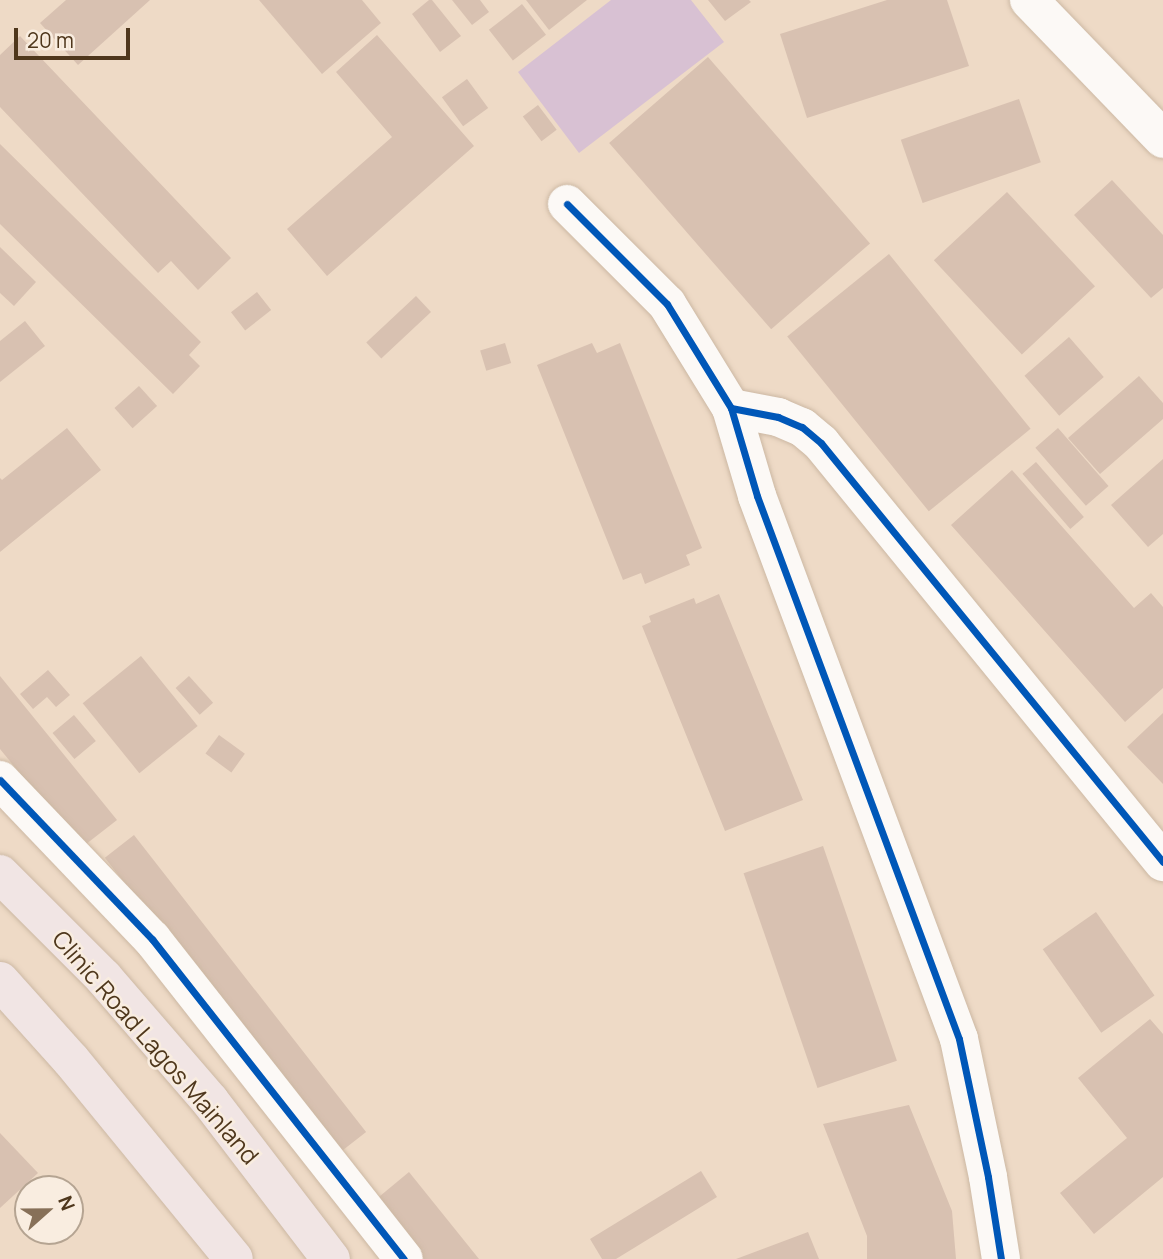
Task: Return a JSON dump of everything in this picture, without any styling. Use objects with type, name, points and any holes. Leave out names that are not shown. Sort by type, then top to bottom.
[{"type":"main road","name":"Clinic Road Lagos Mainland","points":[[0,874],[103,977],[210,1101],[331,1259]]},
{"type":"main road","points":[[0,981],[71,1060],[234,1259]]},
{"type":"street","points":[[1029,0],[1163,139]]},
{"type":"street","points":[[567,204],[667,304],[731,408],[757,496],[959,1039],[988,1177],[1001,1259]]},
{"type":"street","points":[[731,408],[778,417],[802,427],[821,443],[1163,862]]},
{"type":"street","points":[[0,780],[152,939],[404,1259]]},
{"type":"shaded area","points":[[611,0],[691,0],[724,42],[579,153],[518,72]]},
{"type":"building","points":[[66,0],[150,0],[78,65],[40,23]]},
{"type":"building","points":[[259,0],[362,0],[381,23],[322,74]]},
{"type":"building","points":[[432,0],[461,36],[440,52],[412,14]]},
{"type":"building","points":[[452,0],[480,0],[489,12],[472,25]]},
{"type":"building","points":[[526,0],[587,0],[549,30]]},
{"type":"building","points":[[708,0],[749,0],[751,2],[725,21]]},
{"type":"building","points":[[887,0],[947,0],[969,66],[807,118],[780,34]]},
{"type":"building","points":[[522,4],[546,35],[513,61],[489,30]]},
{"type":"building","points":[[377,35],[474,146],[327,276],[287,229],[392,137],[336,72]]},
{"type":"building","points":[[20,36],[231,258],[198,290],[171,261],[158,273],[0,107],[0,55]]},
{"type":"building","points":[[708,57],[870,243],[771,329],[609,143]]},
{"type":"building","points":[[467,79],[488,108],[463,126],[442,97]]},
{"type":"building","points":[[1019,99],[1041,162],[923,203],[901,140]]},
{"type":"building","points":[[538,105],[557,130],[541,141],[523,116]]},
{"type":"building","points":[[0,144],[201,342],[189,355],[200,366],[173,394],[0,224]]},
{"type":"building","points":[[1112,180],[1163,235],[1163,288],[1151,298],[1074,215]]},
{"type":"building","points":[[1007,192],[1095,286],[1022,355],[934,260]]},
{"type":"building","points":[[0,247],[36,282],[14,306],[0,293]]},
{"type":"building","points":[[889,254],[1031,429],[929,511],[787,336]]},
{"type":"building","points":[[257,292],[271,310],[245,330],[231,312]]},
{"type":"building","points":[[416,296],[431,312],[381,358],[366,342]]},
{"type":"building","points":[[25,321],[45,346],[0,382],[0,341]]},
{"type":"building","points":[[1069,337],[1104,377],[1059,416],[1024,376]]},
{"type":"building","points":[[505,343],[511,363],[486,371],[480,351]]},
{"type":"building","points":[[592,343],[597,353],[620,343],[702,548],[686,555],[690,565],[645,584],[641,573],[623,580],[537,365]]},
{"type":"building","points":[[1139,376],[1163,403],[1163,419],[1100,474],[1068,438]]},
{"type":"building","points":[[139,386],[157,406],[133,428],[114,408]]},
{"type":"building","points":[[67,428],[101,470],[0,552],[0,478],[2,480]]},
{"type":"building","points":[[1058,428],[1109,486],[1086,506],[1035,448]]},
{"type":"building","points":[[1163,459],[1163,534],[1148,547],[1111,505]]},
{"type":"building","points":[[1036,462],[1084,517],[1070,529],[1022,474]]},
{"type":"building","points":[[1012,470],[1134,608],[1151,593],[1163,607],[1163,688],[1125,722],[951,525]]},
{"type":"building","points":[[719,594],[803,800],[725,831],[642,626],[651,622],[649,616],[694,598],[696,604]]},
{"type":"building","points":[[141,656],[198,726],[139,773],[83,703]]},
{"type":"building","points":[[48,670],[70,695],[56,707],[47,697],[33,709],[20,694]]},
{"type":"building","points":[[0,676],[117,820],[81,848],[0,749]]},
{"type":"building","points":[[189,676],[213,703],[200,715],[176,688]]},
{"type":"building","points":[[1163,713],[1163,784],[1127,747]]},
{"type":"building","points":[[74,715],[96,741],[74,759],[53,733]]},
{"type":"building","points":[[219,735],[245,754],[231,772],[205,754]]},
{"type":"building","points":[[134,835],[366,1132],[337,1155],[105,858]]},
{"type":"building","points":[[823,846],[897,1061],[817,1088],[744,873]]},
{"type":"building","points":[[1096,912],[1155,996],[1101,1033],[1043,949]]},
{"type":"building","points":[[1150,1019],[1163,1034],[1163,1177],[1094,1234],[1060,1193],[1127,1138],[1078,1078]]},
{"type":"building","points":[[909,1105],[952,1211],[956,1259],[867,1259],[867,1236],[823,1124]]},
{"type":"building","points":[[0,1133],[38,1173],[14,1175],[14,1195],[0,1208]]},
{"type":"building","points":[[701,1171],[717,1197],[616,1259],[602,1259],[590,1239]]},
{"type":"building","points":[[409,1172],[479,1259],[422,1259],[374,1201]]},
{"type":"building","points":[[808,1232],[819,1259],[736,1259]]},
{"type":"cycle path","points":[[567,204],[667,304],[731,408],[757,496],[959,1039],[988,1177],[1001,1259]]},
{"type":"cycle path","points":[[731,408],[778,417],[802,427],[821,443],[1163,862]]},
{"type":"cycle path","points":[[0,780],[152,939],[404,1259]]}]
